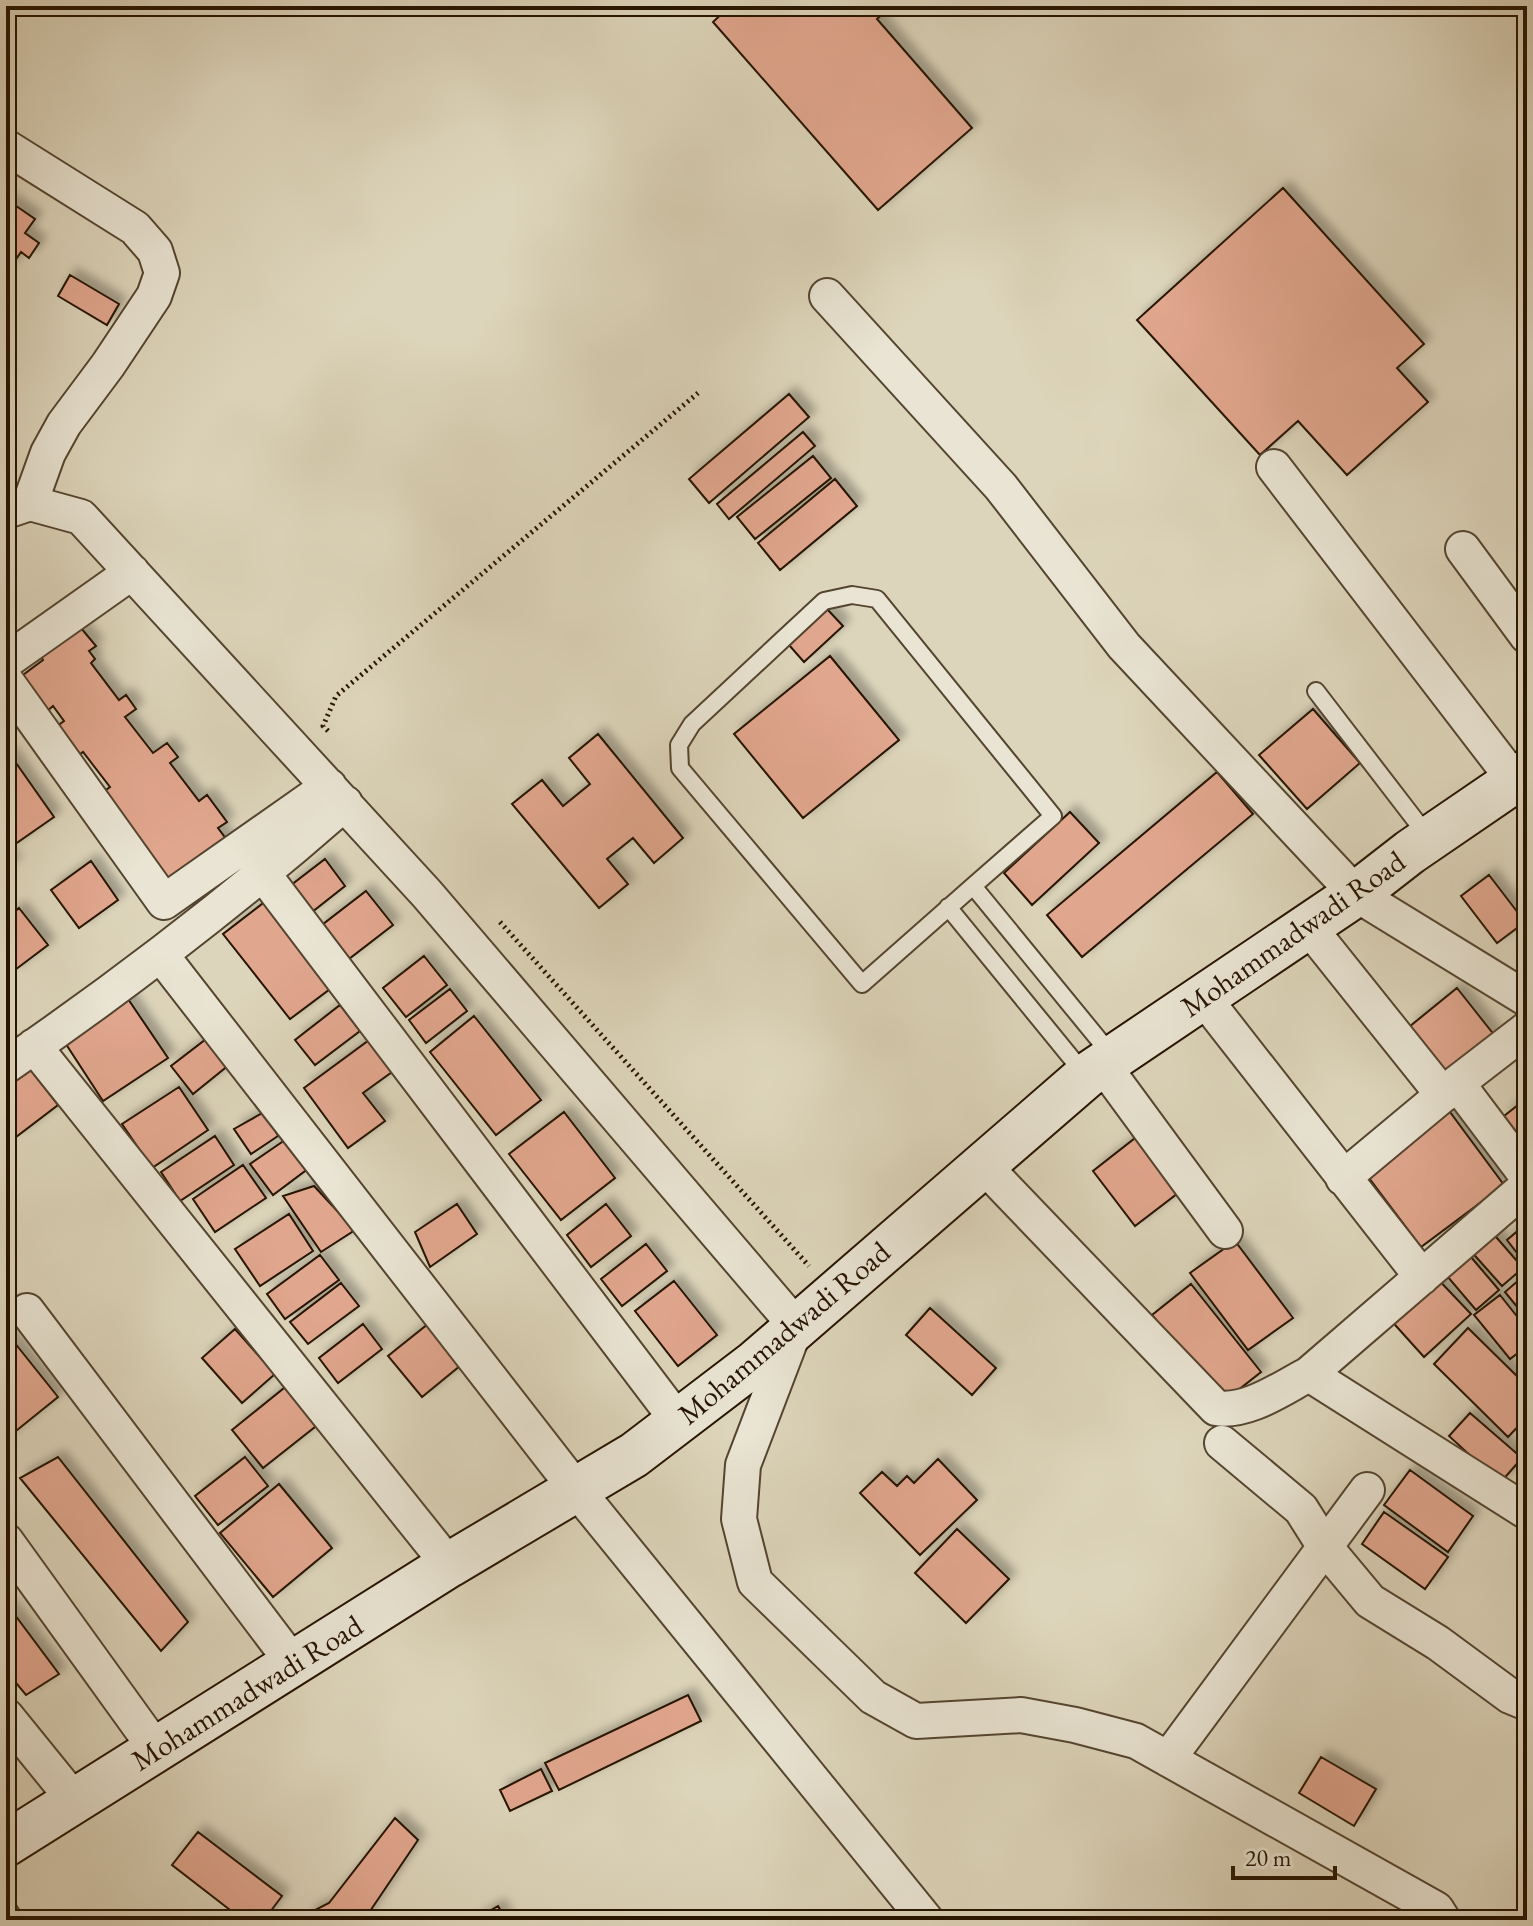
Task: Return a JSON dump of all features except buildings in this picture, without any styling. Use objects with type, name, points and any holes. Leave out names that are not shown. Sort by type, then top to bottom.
[{"type":"main road","name":"Mohammadwadi Road","points":[[6,1844],[449,1565],[634,1455],[756,1362],[982,1164],[1101,1067],[1356,894],[1521,776]]},
{"type":"street","points":[[6,147],[135,228],[155,251],[162,273],[154,296],[64,424],[18,507],[81,517],[437,906],[796,1326],[743,1465],[739,1519],[755,1582],[873,1697],[916,1721],[1021,1715],[1136,1741],[1436,1909],[1443,1920]]},
{"type":"street","points":[[827,296],[1001,487],[1124,646],[1356,894],[1527,999]]},
{"type":"street","points":[[1274,467],[1521,776]]},
{"type":"street","points":[[1463,549],[1527,636]]},
{"type":"street","points":[[6,661],[132,572]]},
{"type":"street","points":[[6,681],[164,902],[337,794]]},
{"type":"street","points":[[337,794],[264,875],[161,955],[16,1053],[449,1565]]},
{"type":"street","points":[[264,875],[678,1421]]},
{"type":"street","points":[[1307,925],[1527,1176]]},
{"type":"street","points":[[161,955],[576,1489],[926,1920]]},
{"type":"street","points":[[1203,997],[1422,1277]]},
{"type":"street","points":[[1343,1178],[1527,1029]]},
{"type":"street","points":[[1101,1067],[1225,1231]]},
{"type":"street","points":[[982,1164],[1216,1408],[1230,1410],[1309,1374],[1527,1186]]},
{"type":"street","points":[[27,1311],[293,1663]]},
{"type":"street","points":[[1309,1374],[1527,1512]]},
{"type":"street","points":[[1222,1443],[1301,1509],[1325,1547],[1370,1601],[1438,1643],[1510,1696],[1527,1703]]},
{"type":"street","points":[[1168,1759],[1367,1490]]},
{"type":"street","points":[[6,1541],[156,1749]]},
{"type":"street","points":[[6,1716],[75,1801]]},
{"type":"lane","points":[[852,595],[877,599],[1053,816],[973,886],[862,984],[680,768],[679,745],[692,724],[824,601],[852,595]]},
{"type":"lane","points":[[1316,691],[1430,839]]},
{"type":"lane","points":[[973,886],[1101,1067]]},
{"type":"lane","points":[[948,907],[1101,1067]]},
{"type":"lane","points":[[6,1906],[15,1920]]},
{"type":"path","points":[[334,738],[323,726],[336,696],[698,393]]},
{"type":"path","points":[[494,915],[834,1293]]}]
